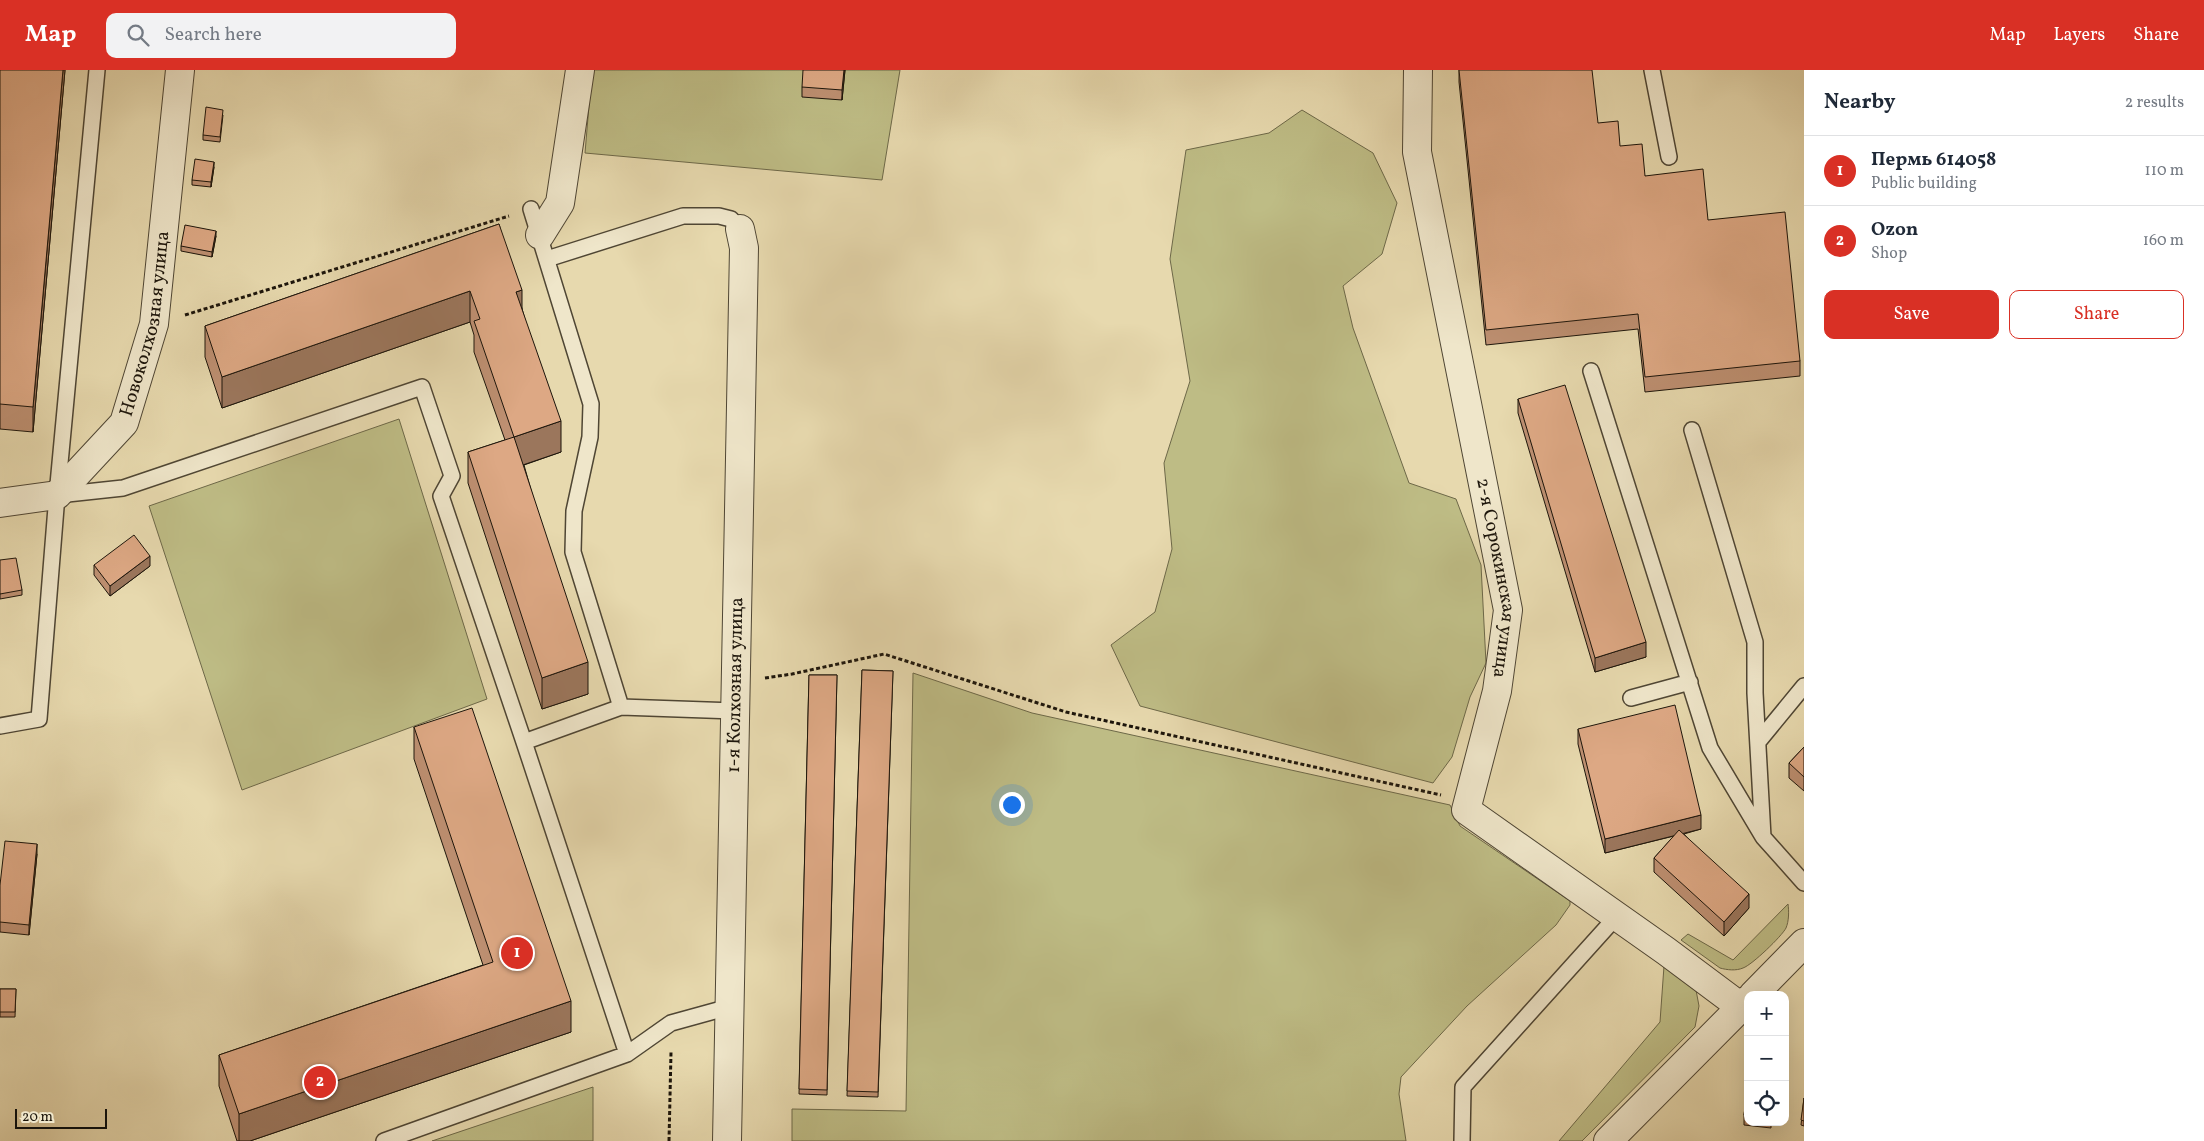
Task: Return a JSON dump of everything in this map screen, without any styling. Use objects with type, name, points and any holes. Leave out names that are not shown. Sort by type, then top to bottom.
[{"type":"street","name":"Новоколхозная улица","points":[[57,495],[124,423],[154,324],[180,70]]},
{"type":"street","points":[[543,247],[560,203],[580,70]]},
{"type":"street","name":"2-я Сорокинская улица","points":[[1418,70],[1417,152],[1508,610],[1496,691],[1466,810]]},
{"type":"street","name":"1-я Колхозная улица","points":[[727,1141],[744,248],[740,229]]},
{"type":"street","points":[[0,503],[57,495]]},
{"type":"street","points":[[1466,810],[1617,916],[1744,998]]},
{"type":"street","points":[[1756,991],[1804,943]]},
{"type":"street","points":[[1608,1141],[1744,1003]]},
{"type":"lane","points":[[0,726],[39,719],[57,495],[97,70]]},
{"type":"lane","points":[[1652,70],[1669,157]]},
{"type":"lane","points":[[531,209],[592,404],[590,437],[574,512],[573,552],[621,708]]},
{"type":"lane","points":[[543,247],[683,216],[719,216],[731,220],[740,229]]},
{"type":"lane","points":[[1591,371],[1710,748],[1764,836],[1804,883]]},
{"type":"lane","points":[[57,495],[123,488],[422,387],[452,476],[440,496],[627,1054]]},
{"type":"lane","points":[[1692,430],[1755,642],[1758,742],[1764,836]]},
{"type":"lane","points":[[1631,698],[1690,682]]},
{"type":"lane","points":[[1758,742],[1804,686]]},
{"type":"lane","points":[[524,742],[621,708],[735,711]]},
{"type":"lane","points":[[1462,1141],[1464,1087],[1617,916]]},
{"type":"lane","points":[[384,1141],[627,1054],[672,1023],[729,1007]]},
{"type":"path","points":[[154,324],[531,209]]},
{"type":"path","points":[[736,681],[792,674],[884,654],[1066,712],[1453,798],[1466,810]]},
{"type":"path","points":[[669,1141],[672,1023]]},
{"type":"shaded area","points":[[592,70],[900,70],[882,180],[585,153]]},
{"type":"shaded area","points":[[1302,110],[1373,153],[1397,203],[1382,254],[1343,286],[1353,328],[1409,483],[1456,499],[1481,565],[1486,663],[1470,697],[1452,757],[1433,783],[1140,706],[1111,645],[1155,612],[1172,549],[1164,463],[1190,381],[1170,259],[1186,150],[1269,133]]},
{"type":"shaded area","points":[[399,419],[487,699],[242,790],[149,506]]},
{"type":"shaded area","points":[[913,673],[1032,713],[1450,805],[1460,826],[1570,901],[1570,905],[1556,925],[1467,1006],[1401,1077],[1399,1094],[1406,1141],[792,1141],[792,1109],[906,1111]]},
{"type":"shaded area","points":[[1788,904],[1789,913],[1786,928],[1760,956],[1740,969],[1720,968],[1681,940],[1688,934],[1733,960]]},
{"type":"shaded area","points":[[1664,966],[1696,990],[1699,1006],[1695,1027],[1582,1141],[1559,1141],[1660,1022]]},
{"type":"shaded area","points":[[593,1087],[593,1141],[432,1141]]},
{"type":"building","points":[[0,70],[63,70],[33,407],[0,404]]},
{"type":"building","points":[[803,70],[844,70],[842,90],[802,87]]},
{"type":"building","points":[[1459,70],[1592,70],[1598,123],[1618,121],[1620,146],[1642,144],[1645,176],[1703,169],[1708,220],[1785,212],[1800,361],[1645,377],[1638,314],[1486,330]]},
{"type":"building","points":[[206,107],[223,110],[220,137],[203,135]]},
{"type":"building","points":[[195,159],[214,162],[211,182],[192,180]]},
{"type":"building","points":[[499,224],[522,290],[516,292],[561,421],[514,437],[474,321],[480,319],[470,291],[222,377],[205,326]]},
{"type":"building","points":[[185,225],[216,231],[212,252],[181,246]]},
{"type":"building","points":[[1565,385],[1646,642],[1595,658],[1518,399]]},
{"type":"building","points":[[514,437],[588,662],[542,678],[468,452]]},
{"type":"building","points":[[134,535],[150,556],[110,586],[94,565]]},
{"type":"building","points":[[16,558],[22,590],[0,594],[0,560]]},
{"type":"building","points":[[862,670],[893,671],[878,1092],[847,1091]]},
{"type":"building","points":[[809,675],[837,675],[827,1090],[799,1089]]},
{"type":"building","points":[[1675,705],[1701,815],[1605,839],[1578,729]]},
{"type":"building","points":[[472,708],[571,1001],[239,1114],[219,1055],[493,962],[414,727]]},
{"type":"building","points":[[1804,747],[1804,777],[1789,763]]},
{"type":"building","points":[[1679,830],[1749,894],[1724,922],[1654,858]]},
{"type":"building","points":[[5,841],[37,844],[29,925],[0,922],[0,885]]},
{"type":"building","points":[[0,989],[16,989],[15,1012],[0,1012]]},
{"type":"building","points":[[1804,1098],[1804,1121],[1801,1120]]},
{"type":"place","name":"Пермь 614058","points":[[517,953]]},
{"type":"place","name":"Ozon","points":[[320,1082]]}]
